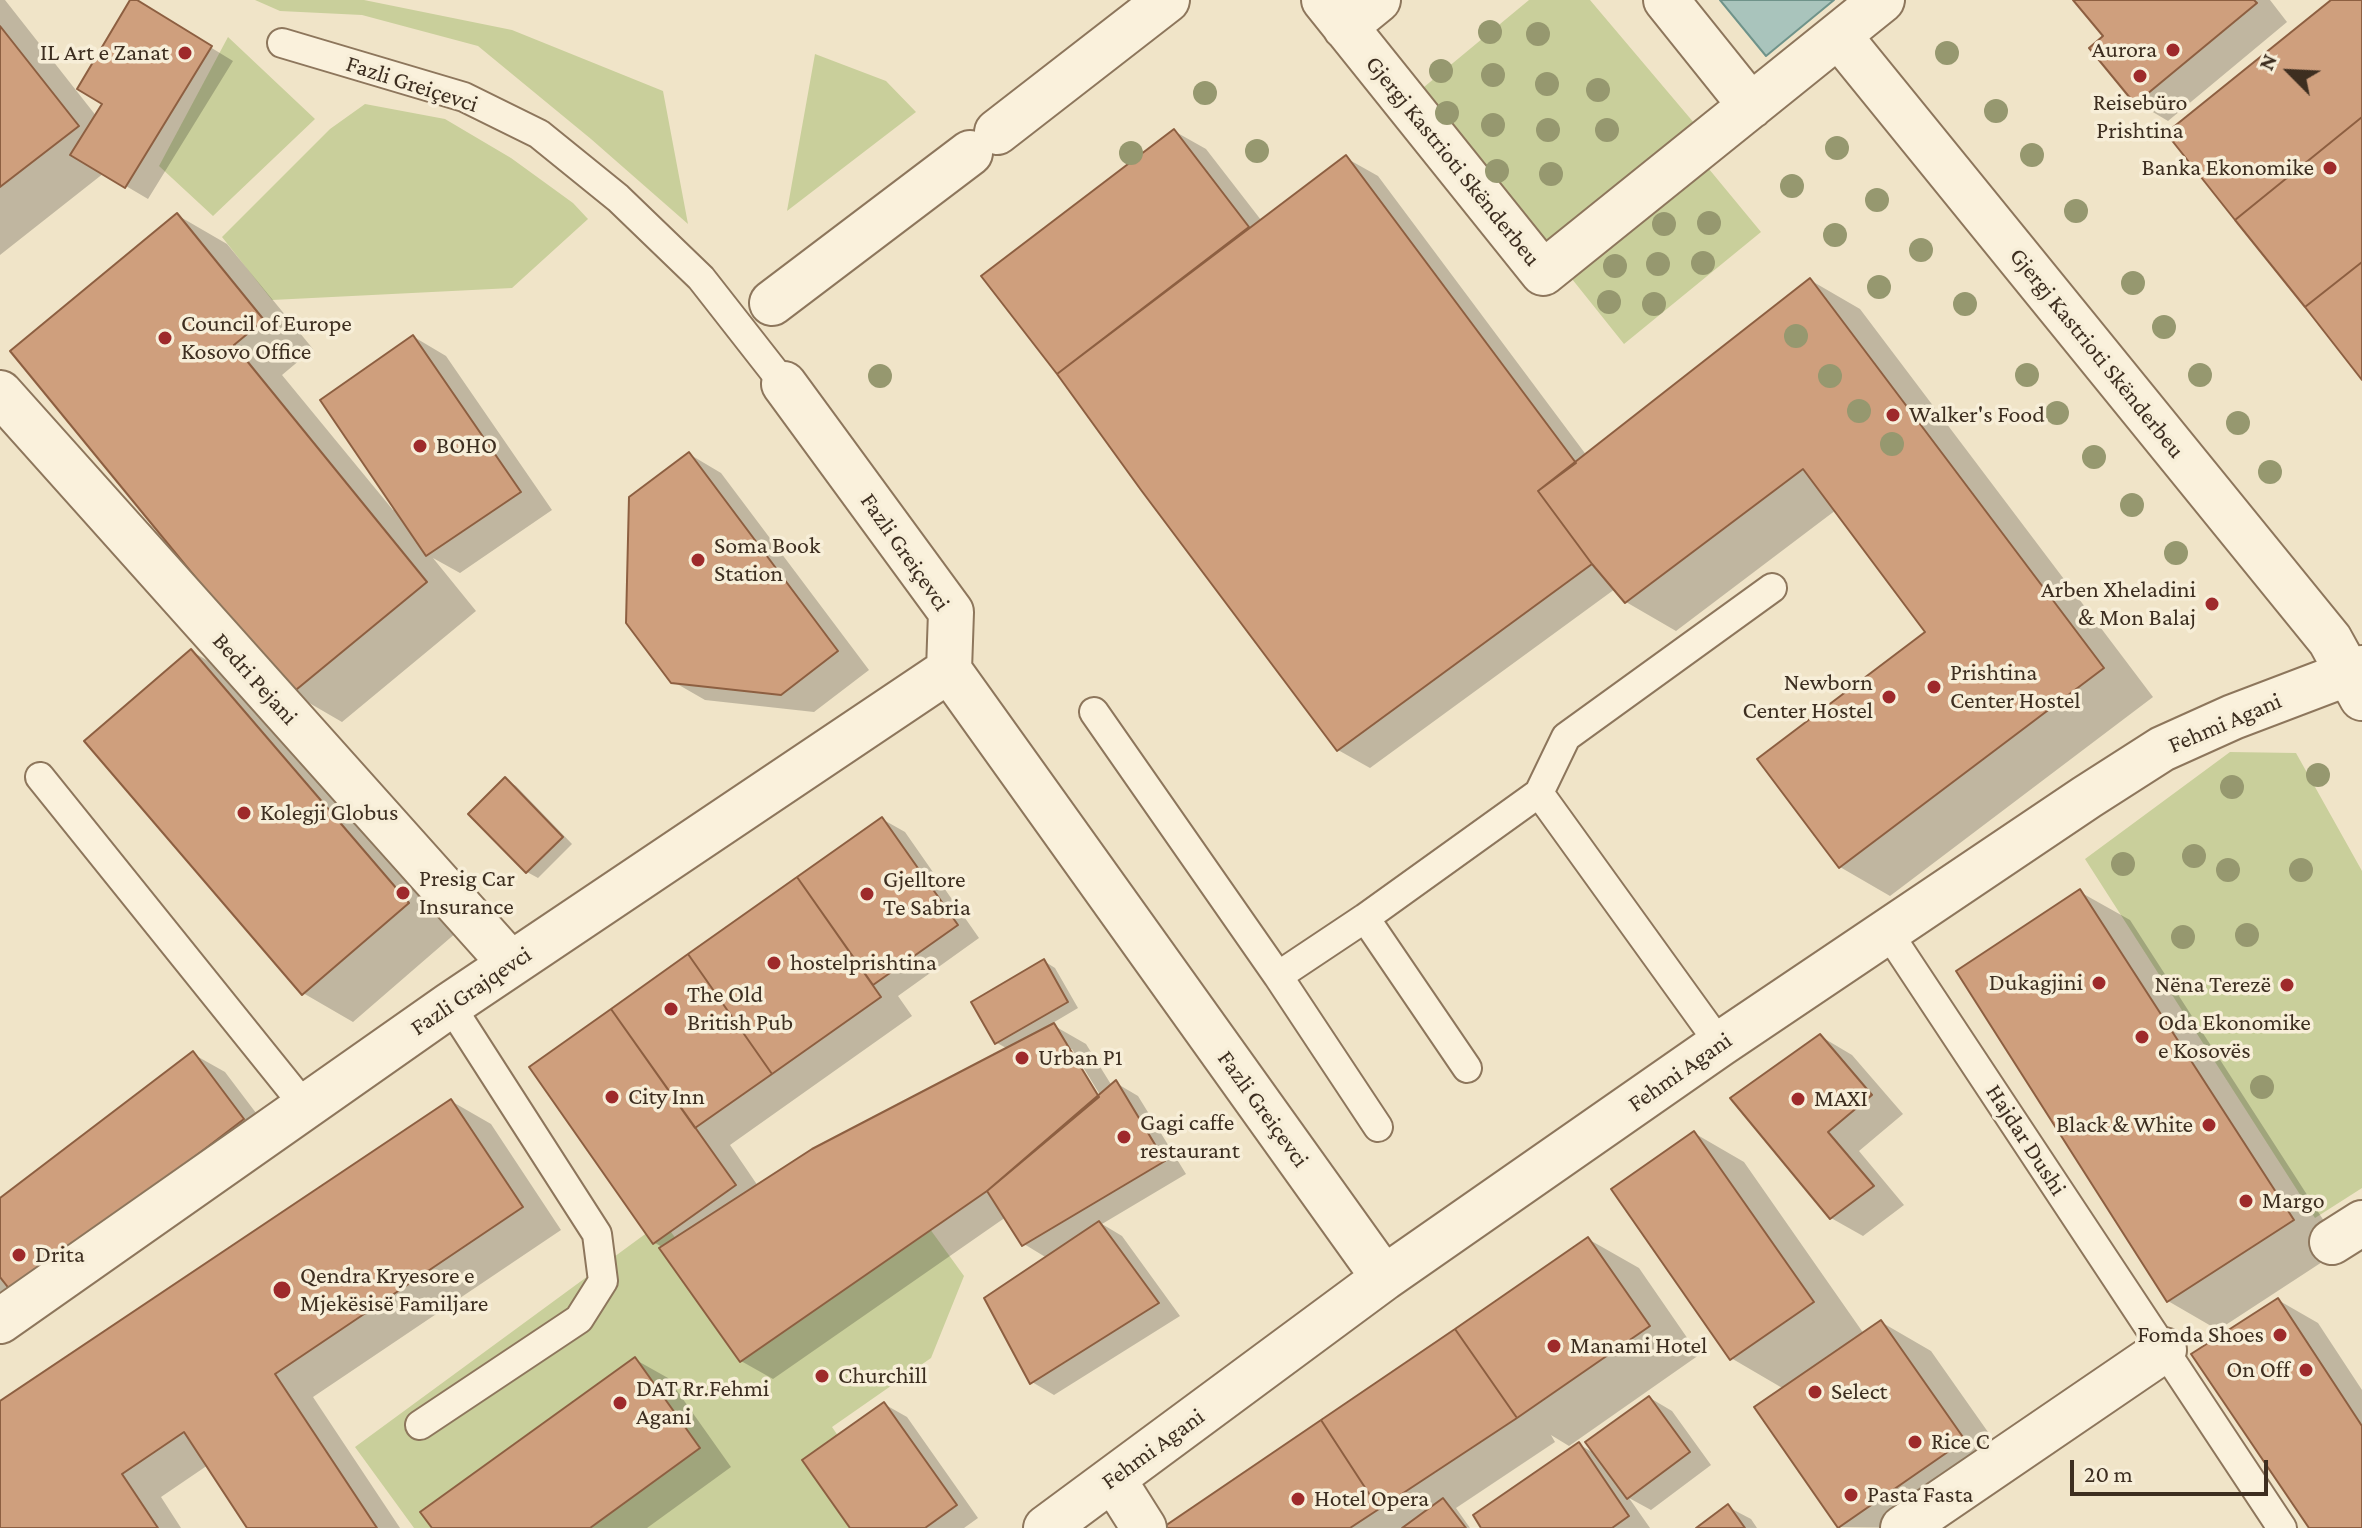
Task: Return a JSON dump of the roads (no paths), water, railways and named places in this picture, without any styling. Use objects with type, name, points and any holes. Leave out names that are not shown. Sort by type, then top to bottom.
[{"type":"street","points":[[772,303],[1167,0]]},
{"type":"street","points":[[1666,0],[1751,106]]},
{"type":"street","name":"Gjergj Kastrioti Skënderbeu","points":[[1349,9],[1543,273],[1882,0]]},
{"type":"street","name":"Gjergj Kastrioti Skënderbeu","points":[[1839,36],[2330,640],[2357,680]]},
{"type":"street","name":"Fazli Greiçevci","points":[[784,384],[951,612],[949,670],[1384,1278]]},
{"type":"street","name":"Bedri Pejani","points":[[0,393],[511,964]]},
{"type":"street","name":"Fazli Grajqevci","points":[[0,1321],[304,1105],[949,670]]},
{"type":"street","name":"Fehmi Agani","points":[[1046,1528],[1384,1278],[1720,1044],[2162,749],[2233,717],[2357,680]]},
{"type":"street","points":[[1903,1528],[2164,1350]]},
{"type":"street","points":[[1113,1479],[1144,1528]]},
{"type":"lane","name":"Fazli Greiçevci","points":[[282,43],[464,97],[539,134],[618,198],[701,278],[784,384]]},
{"type":"lane","points":[[1278,976],[1365,918],[1539,793],[1566,737],[1772,588]]},
{"type":"lane","points":[[1094,712],[1278,976],[1378,1127]]},
{"type":"lane","points":[[40,777],[304,1105]]},
{"type":"lane","points":[[1539,793],[1720,1044]]},
{"type":"lane","points":[[1365,918],[1467,1068]]},
{"type":"lane","name":"Hajdar Dushi","points":[[1887,931],[2282,1528]]},
{"type":"lane","points":[[420,1425],[579,1319],[603,1281],[597,1234],[450,1005]]},
{"type":"water","points":[[1720,0],[1834,0],[1766,56]]},
{"type":"place","name":"Aurora","points":[[2173,50]]},
{"type":"place","name":"IL Art e Zanat","points":[[185,53]]},
{"type":"place","name":"Reisebüro Prishtina","points":[[2140,76]]},
{"type":"place","name":"Banka Ekonomike","points":[[2330,168]]},
{"type":"place","name":"Council of Europe Kosovo Office","points":[[165,338]]},
{"type":"place","name":"Walker's Food","points":[[1893,415]]},
{"type":"place","name":"BOHO","points":[[420,446]]},
{"type":"place","name":"Soma Book Station","points":[[698,560]]},
{"type":"place","name":"Arben Xheladini & Mon Balaj","points":[[2212,604]]},
{"type":"place","name":"Prishtina Center Hostel","points":[[1934,687]]},
{"type":"place","name":"Newborn Center Hostel","points":[[1889,697]]},
{"type":"place","name":"Kolegji Globus","points":[[244,813]]},
{"type":"place","name":"Presig Car Insurance","points":[[403,893]]},
{"type":"place","name":"Gjelltore Te Sabria","points":[[867,894]]},
{"type":"place","name":"hostelprishtina","points":[[774,963]]},
{"type":"place","name":"Dukagjini","points":[[2099,983]]},
{"type":"place","name":"Nëna Terezë","points":[[2287,985]]},
{"type":"place","name":"The Old British Pub","points":[[671,1009]]},
{"type":"place","name":"Oda Ekonomike e Kosovës","points":[[2142,1037]]},
{"type":"place","name":"Urban P1","points":[[1022,1058]]},
{"type":"place","name":"City Inn","points":[[612,1097]]},
{"type":"place","name":"MAXI","points":[[1798,1099]]},
{"type":"place","name":"Black & White","points":[[2209,1125]]},
{"type":"place","name":"Gagi caffe restaurant","points":[[1124,1137]]},
{"type":"place","name":"Margo","points":[[2246,1201]]},
{"type":"place","name":"Drita","points":[[19,1255]]},
{"type":"place","name":"Qendra Kryesore e Mjekësisë Familjare","points":[[282,1290]]},
{"type":"place","name":"Fomda Shoes","points":[[2280,1335]]},
{"type":"place","name":"Manami Hotel","points":[[1554,1346]]},
{"type":"place","name":"On Off","points":[[2306,1370]]},
{"type":"place","name":"Churchill","points":[[822,1376]]},
{"type":"place","name":"Select","points":[[1815,1392]]},
{"type":"place","name":"DAT Rr.Fehmi Agani","points":[[620,1403]]},
{"type":"place","name":"Rice C","points":[[1915,1442]]},
{"type":"place","name":"Pasta Fasta","points":[[1851,1495]]},
{"type":"place","name":"Hotel Opera","points":[[1298,1499]]}]
